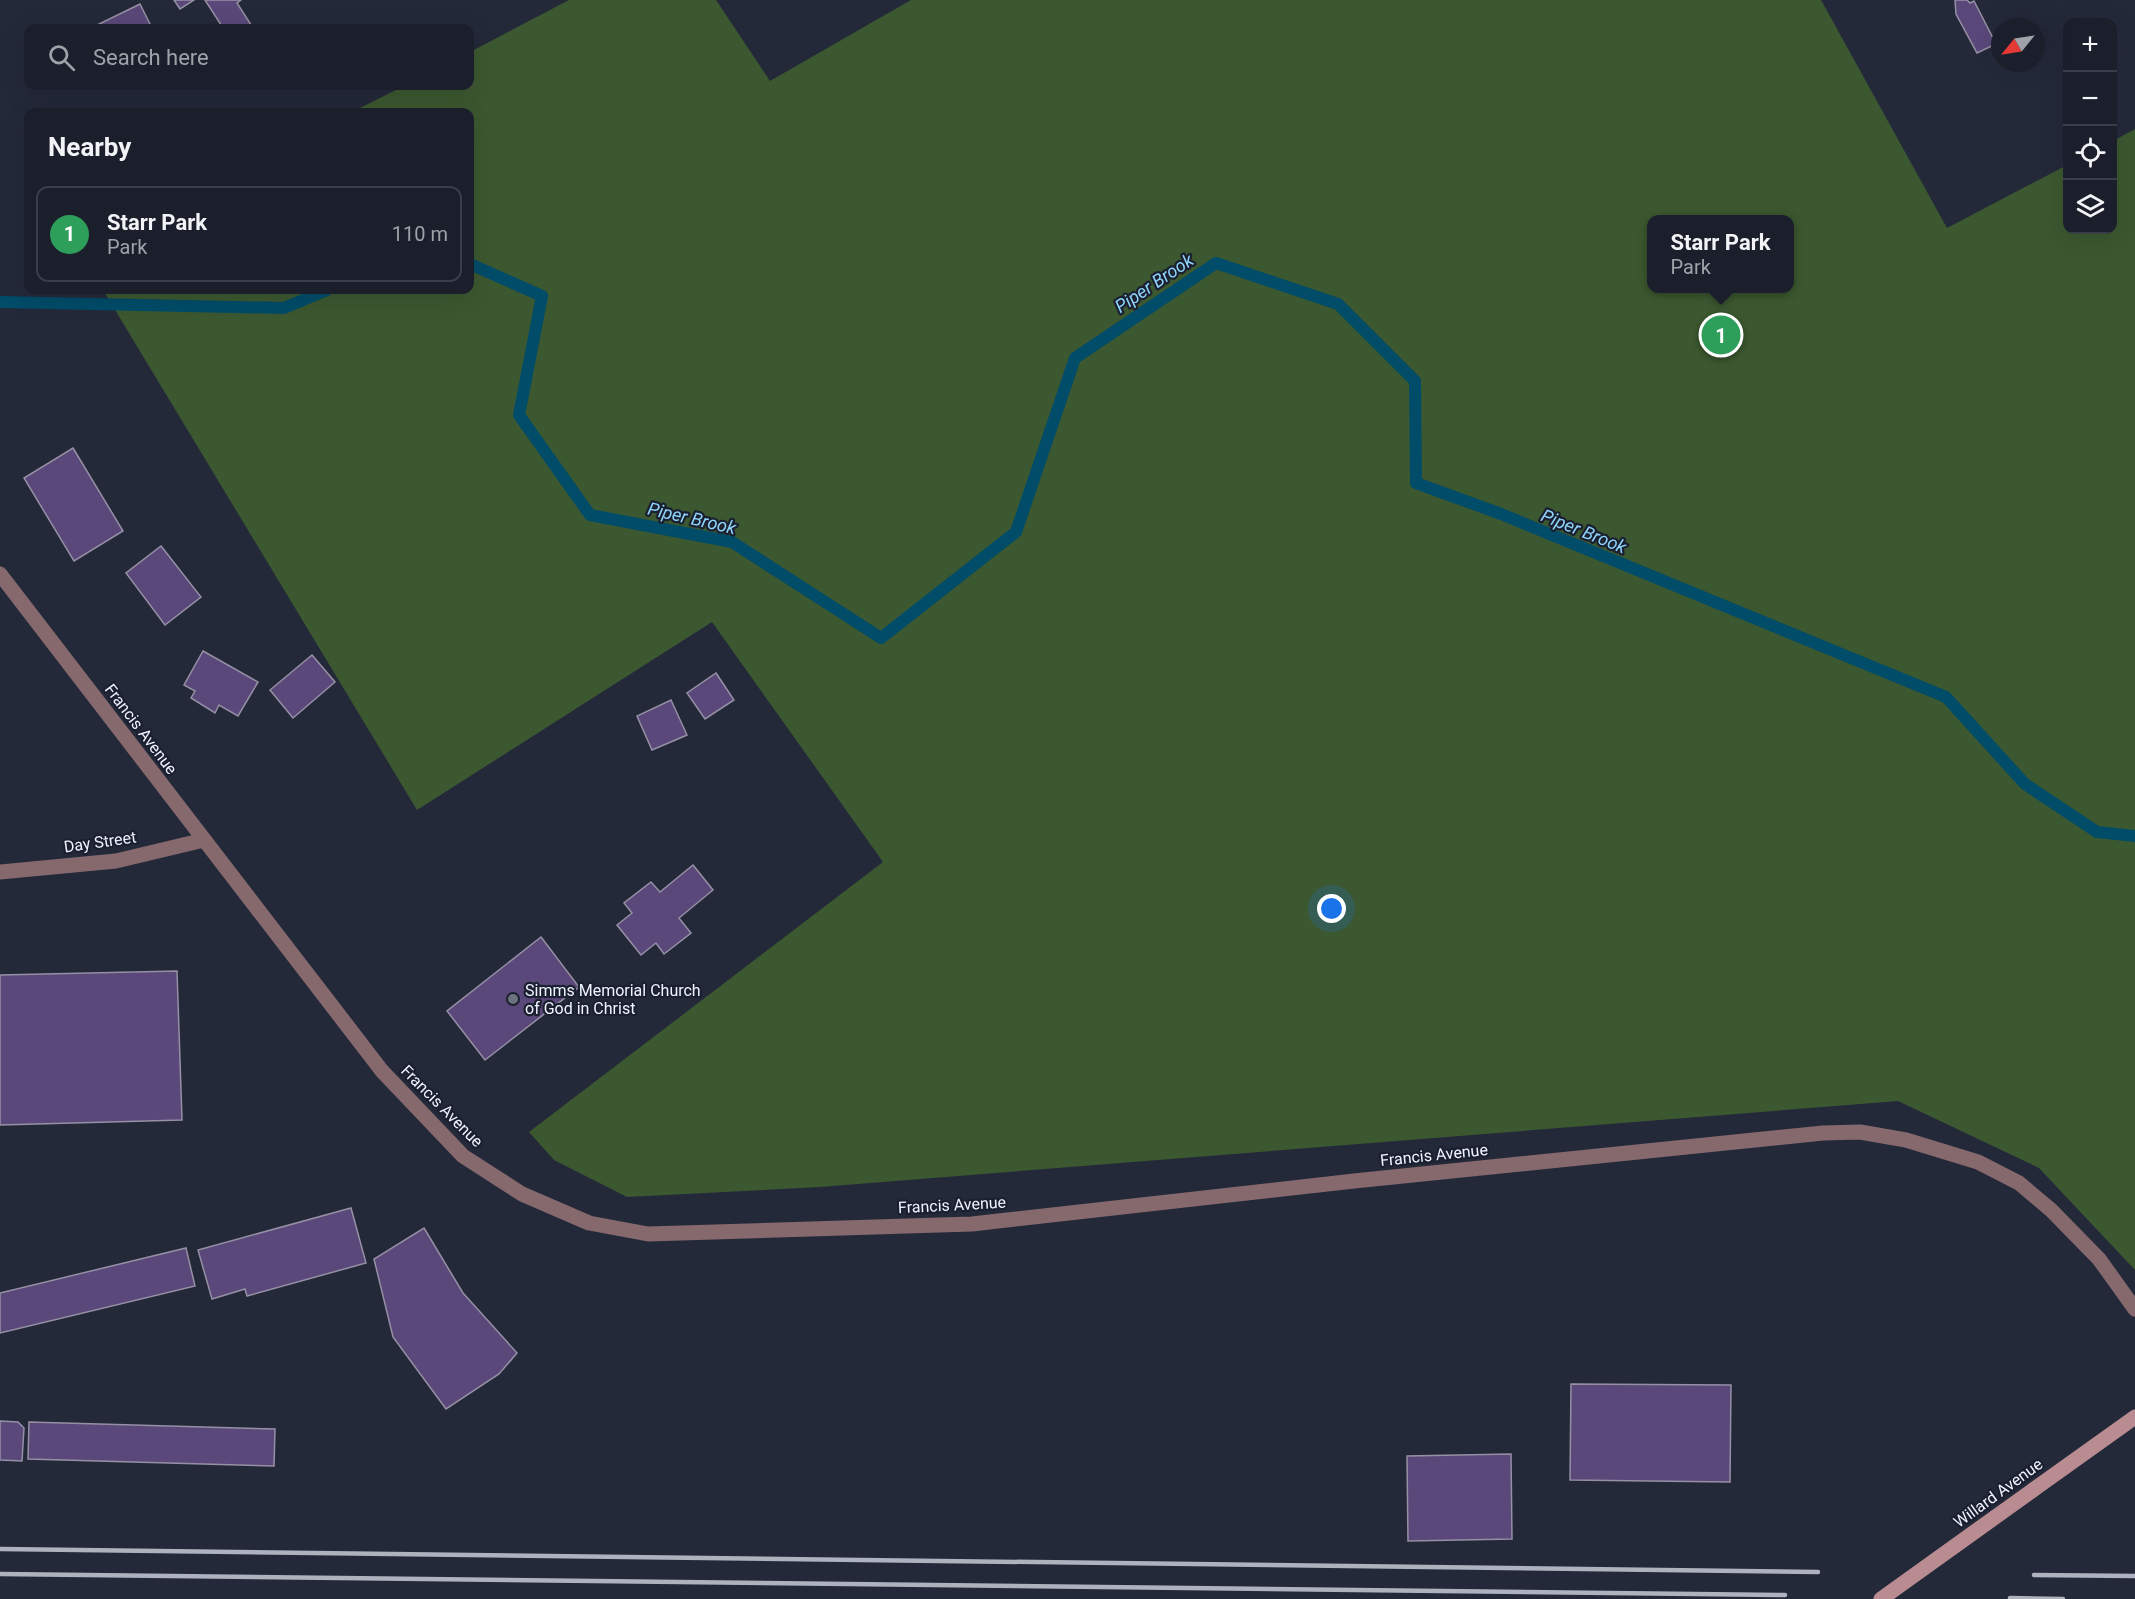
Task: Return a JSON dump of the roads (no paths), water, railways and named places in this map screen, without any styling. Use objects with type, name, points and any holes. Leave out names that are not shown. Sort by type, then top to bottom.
[{"type":"main road","name":"Willard Avenue","points":[[1881,1599],[2135,1417]]},
{"type":"street","name":"Francis Avenue","points":[[0,574],[382,1071],[463,1156],[522,1194],[589,1223],[648,1234],[972,1224],[1354,1181],[1823,1133],[1860,1132],[1906,1140],[1978,1162],[2019,1183],[2051,1210],[2099,1259],[2135,1309]]},
{"type":"street","name":"Day Street","points":[[0,872],[116,861],[204,840]]},
{"type":"waterway","name":"Piper Brook","points":[[474,266],[542,296],[519,415],[590,515],[732,542],[881,638],[1016,532],[1075,358],[1216,263],[1338,304],[1415,381],[1416,483],[1501,514],[1946,697],[2025,784],[2097,832],[2135,836]]},
{"type":"waterway","name":"Piper Brook","points":[[0,302],[284,308],[317,294]]},
{"type":"railway","points":[[0,1549],[1818,1572]]},
{"type":"railway","points":[[0,1574],[1785,1595]]},
{"type":"railway","points":[[2034,1575],[2135,1576]]},
{"type":"railway","points":[[2010,1598],[2063,1599]]},
{"type":"place","name":"Starr Park","points":[[1721,335]]},
{"type":"place","name":"Simms Memorial Church of God in Christ","points":[[513,999]]}]
